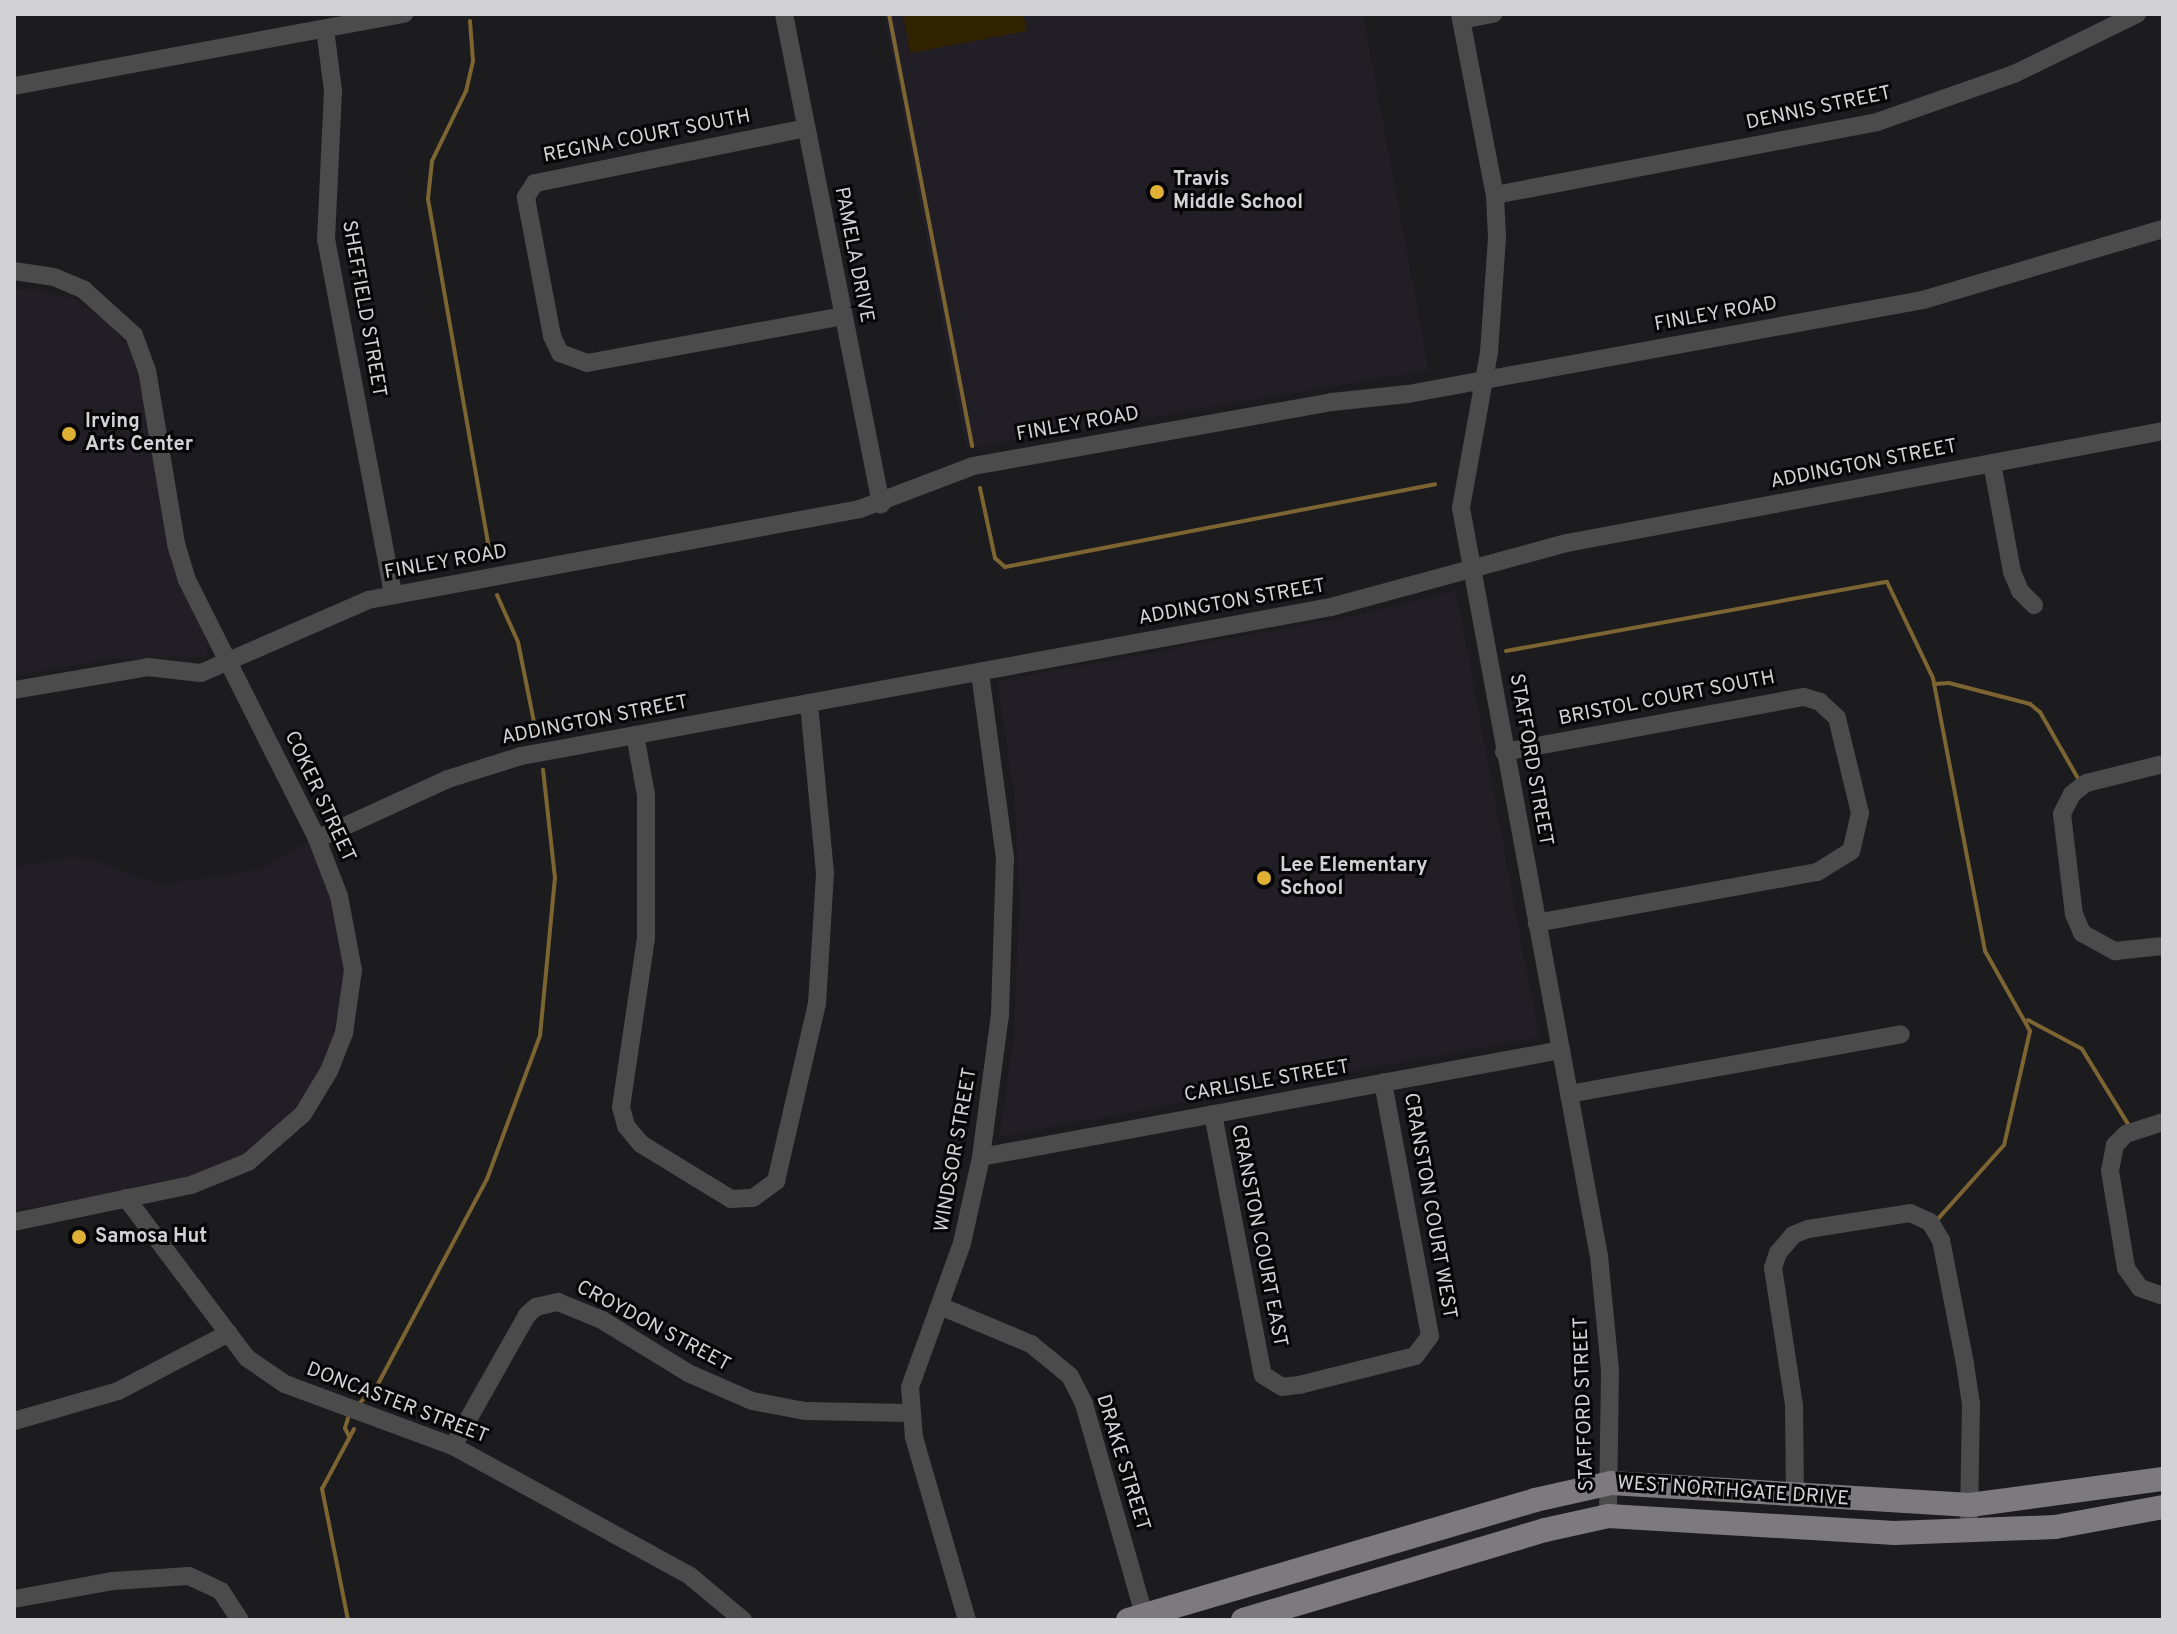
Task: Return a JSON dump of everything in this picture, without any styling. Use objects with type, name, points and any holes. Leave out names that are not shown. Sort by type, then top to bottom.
[{"type":"main road","name":"WEST NORTHGATE DRIVE","points":[[1136,1618],[1535,1500],[1611,1483],[1795,1497],[1970,1505],[2163,1479]]},
{"type":"main road","name":"WEST NORTHGATE DRIVE","points":[[1243,1620],[1545,1530],[1608,1516],[1845,1531],[1967,1531],[2055,1527],[2163,1507]]},
{"type":"street","points":[[14,86],[404,14]]},
{"type":"street","name":"PAMELA DRIVE","points":[[784,14],[881,504]]},
{"type":"street","points":[[1460,17],[1493,14]]},
{"type":"street","name":"DENNIS STREET","points":[[1495,195],[1877,122],[2014,74],[2137,14]]},
{"type":"street","name":"STAFFORD STREET","points":[[1460,17],[1495,195],[1496,287],[1484,381],[1461,492],[1504,752],[1569,1094],[1605,1311],[1611,1483],[1608,1516]]},
{"type":"street","name":"SHEFFIELD STREET","points":[[325,29],[333,91],[326,239],[393,595]]},
{"type":"street","name":"REGINA COURT SOUTH","points":[[806,128],[535,183],[526,197],[548,312],[560,353],[587,363],[843,316]]},
{"type":"street","name":"FINLEY ROAD","points":[[14,690],[148,667],[201,673],[343,608],[393,595],[881,504],[973,466],[1320,404],[1484,381],[1923,300],[2163,229]]},
{"type":"street","name":"COKER STREET","points":[[14,271],[54,277],[84,290],[134,335],[147,370],[176,544],[198,606],[229,660],[317,839],[339,896],[353,970],[344,1033],[329,1071],[303,1114],[248,1162],[191,1185],[14,1222]]},
{"type":"street","name":"ADDINGTON STREET","points":[[317,839],[493,763],[1331,607],[1567,543],[2163,431]]},
{"type":"street","points":[[1992,463],[2012,572],[2020,591],[2034,605]]},
{"type":"street","name":"WINDSOR STREET","points":[[967,1620],[910,1413],[915,1363],[940,1306],[962,1243],[981,1157],[1000,1014],[1006,896],[1002,810],[980,672]]},
{"type":"street","name":"BRISTOL COURT SOUTH","points":[[1504,752],[1804,697],[1829,709],[1846,742],[1860,813],[1851,851],[1817,872],[1537,923]]},
{"type":"street","points":[[635,735],[646,795],[648,873],[638,1017],[621,1107],[626,1126],[641,1144],[731,1199],[753,1198],[776,1181],[817,1004],[825,873],[809,703]]},
{"type":"street","points":[[2163,764],[2086,783],[2066,803],[2062,834],[2074,914],[2082,933],[2115,951],[2163,946]]},
{"type":"street","points":[[1569,1094],[1901,1034]]},
{"type":"street","name":"CARLISLE STREET","points":[[981,1157],[1561,1050]]},
{"type":"street","name":"CRANSTON COURT WEST","points":[[1344,1372],[1415,1356],[1430,1336],[1383,1082]]},
{"type":"street","name":"CRANSTON COURT EAST","points":[[1213,1114],[1263,1375],[1282,1387],[1344,1372]]},
{"type":"street","points":[[2163,1122],[2138,1128],[2115,1145],[2110,1182],[2132,1280],[2148,1293],[2163,1296]]},
{"type":"street","name":"DONCASTER STREET","points":[[126,1198],[247,1358],[285,1384],[453,1446],[690,1576],[743,1620]]},
{"type":"street","points":[[1795,1497],[1794,1405],[1773,1268],[1793,1235],[1851,1220],[1910,1213],[1936,1229],[1971,1404],[1967,1531]]},
{"type":"street","name":"CROYDON STREET","points":[[453,1446],[527,1315],[536,1307],[558,1302],[602,1320],[688,1373],[752,1401],[805,1411],[910,1413]]},
{"type":"street","name":"DRAKE STREET","points":[[940,1306],[1031,1344],[1070,1376],[1084,1404],[1136,1618]]},
{"type":"street","points":[[14,1421],[139,1383],[229,1333]]},
{"type":"street","points":[[14,1599],[113,1581],[189,1576],[216,1587],[240,1620]]},
{"type":"shaded area","name":"Travis Middle School","points":[[884,14],[1363,14],[1429,370],[966,449]]},
{"type":"shaded area","points":[[903,14],[1023,14],[1027,31],[910,53]]},
{"type":"shaded area","name":"Irving Arts Center","points":[[37,289],[74,299],[107,321],[131,352],[210,646],[205,657],[106,660],[14,676],[14,290]]},
{"type":"shaded area","name":"Lee Elementary School","points":[[1456,590],[1539,1037],[999,1137],[1013,1040],[1020,904],[1014,793],[997,681],[1357,615]]},
{"type":"shaded area","points":[[308,842],[328,885],[345,946],[343,1009],[323,1068],[286,1120],[236,1158],[178,1181],[14,1211],[14,867],[71,857],[91,859],[160,885],[261,869]]},
{"type":"waterway","points":[[889,14],[972,446]]},
{"type":"waterway","points":[[470,21],[473,61],[466,91],[432,161],[428,199],[490,556]]},
{"type":"waterway","points":[[980,488],[995,558],[1005,567],[1435,484]]},
{"type":"waterway","points":[[1506,651],[1887,582],[1933,678],[1985,951],[2030,1031],[2004,1145],[1937,1220]]},
{"type":"waterway","points":[[497,595],[518,642],[537,737]]},
{"type":"waterway","points":[[1934,684],[1949,683],[2030,704],[2040,712],[2079,780]]},
{"type":"waterway","points":[[370,1399],[487,1179],[540,1036],[555,878],[543,770]]},
{"type":"waterway","points":[[2028,1020],[2082,1049],[2131,1129]]},
{"type":"waterway","points":[[358,1405],[375,1387]]},
{"type":"waterway","points":[[349,1415],[345,1428],[349,1436]]},
{"type":"waterway","points":[[348,1620],[322,1489],[354,1429]]},
{"type":"place","name":"Travis Middle School","points":[[1157,192]]},
{"type":"place","name":"Irving Arts Center","points":[[69,434]]},
{"type":"place","name":"Lee Elementary School","points":[[1264,878]]},
{"type":"place","name":"Samosa Hut","points":[[79,1237]]}]
